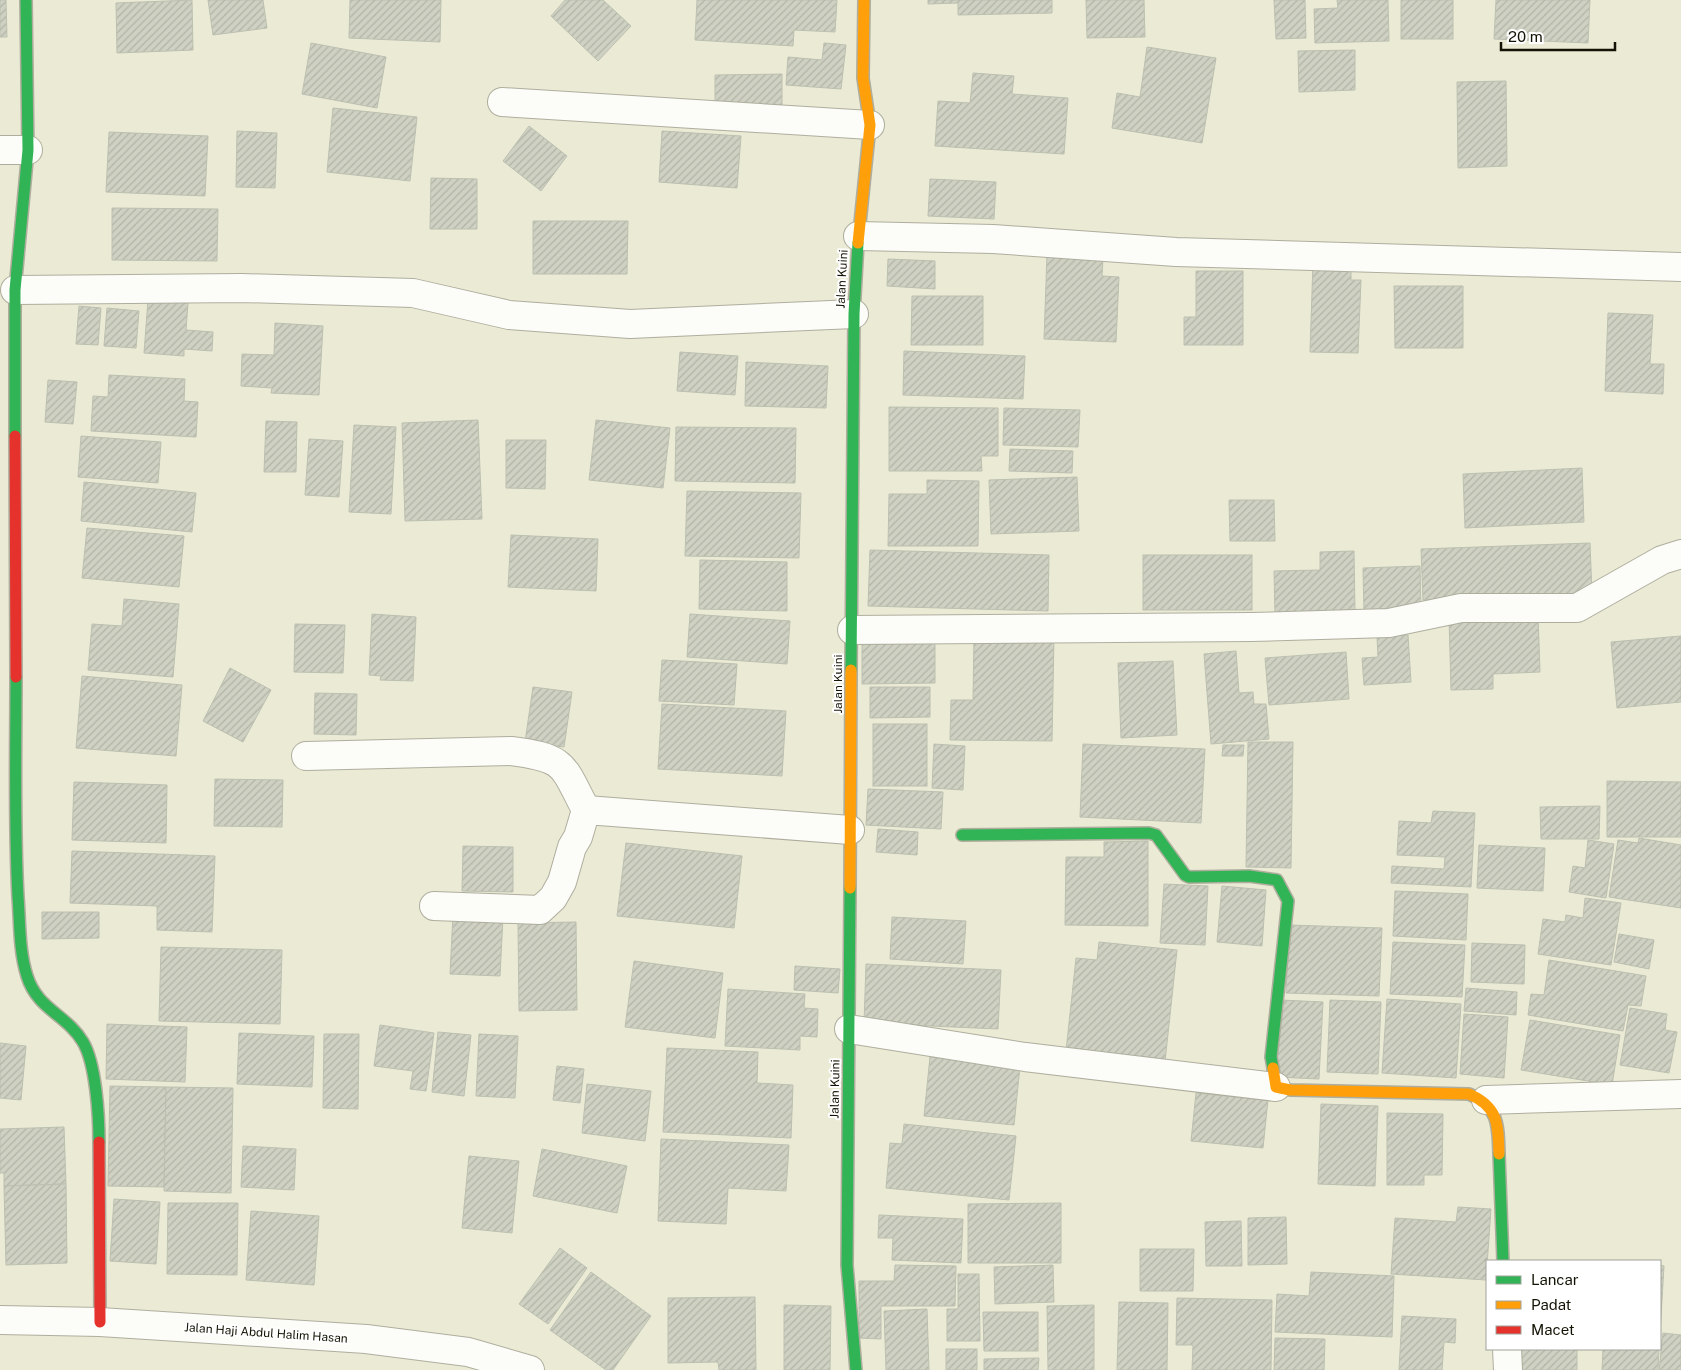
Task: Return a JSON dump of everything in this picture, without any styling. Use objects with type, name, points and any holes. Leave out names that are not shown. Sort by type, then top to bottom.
[{"type":"street","points":[[26,0],[28,150],[15,290],[16,859],[21,944],[27,977],[39,1001],[67,1024],[83,1042],[95,1082],[99,1127],[100,1322]]},
{"type":"street","name":"Jalan Kuini","points":[[856,1370],[847,1265],[854,314],[858,236],[870,124],[863,78],[864,0]]},
{"type":"street","points":[[502,102],[870,124]]},
{"type":"street","points":[[0,150],[28,150]]},
{"type":"street","points":[[858,236],[993,240],[1176,252],[1681,267]]},
{"type":"street","points":[[15,290],[242,288],[413,293],[509,315],[630,324],[854,314]]},
{"type":"street","points":[[852,630],[1250,627],[1389,623],[1461,608],[1577,608],[1662,560],[1681,554]]},
{"type":"street","points":[[306,756],[512,751],[534,754],[559,762],[586,810],[578,837],[572,847],[562,882],[553,898],[540,910],[434,906]]},
{"type":"street","points":[[586,810],[850,830]]},
{"type":"street","points":[[962,835],[1144,832],[1156,835],[1185,875],[1190,877],[1264,876],[1277,880],[1283,888],[1288,901],[1271,1057],[1276,1087]]},
{"type":"street","points":[[849,1029],[1025,1056],[1290,1090],[1469,1094],[1486,1100],[1681,1094]]},
{"type":"street","points":[[1486,1100],[1496,1116],[1498,1134],[1503,1260]]},
{"type":"street","name":"Jalan Haji Abdul Halim Hasan","points":[[0,1320],[100,1322],[366,1339],[468,1352],[530,1370]]},
{"type":"street","points":[[1507,1350],[1508,1370]]},
{"type":"building","points":[[0,0],[6,0],[7,37],[0,37]]},
{"type":"building","points":[[192,0],[193,50],[117,53],[116,3]]},
{"type":"building","points":[[208,0],[263,0],[267,28],[213,35]]},
{"type":"building","points":[[350,0],[441,0],[440,42],[349,38]]},
{"type":"building","points":[[565,0],[603,0],[631,26],[598,61],[551,16]]},
{"type":"building","points":[[697,0],[837,0],[835,32],[794,30],[793,46],[695,40]]},
{"type":"building","points":[[928,0],[1052,0],[1052,13],[958,15],[958,3],[928,4]]},
{"type":"building","points":[[1086,0],[1144,0],[1145,37],[1087,38]]},
{"type":"building","points":[[1274,0],[1305,0],[1306,38],[1276,39]]},
{"type":"building","points":[[1337,0],[1388,0],[1389,41],[1315,43],[1314,9],[1338,8]]},
{"type":"building","points":[[1401,0],[1453,0],[1453,39],[1401,39]]},
{"type":"building","points":[[1496,0],[1590,0],[1588,43],[1494,39]]},
{"type":"building","points":[[311,43],[386,57],[377,108],[302,94]]},
{"type":"building","points":[[824,43],[846,45],[841,89],[786,85],[788,57],[822,60]]},
{"type":"building","points":[[1147,47],[1216,58],[1202,143],[1112,128],[1117,93],[1140,97]]},
{"type":"building","points":[[1355,50],[1355,90],[1299,92],[1298,51]]},
{"type":"building","points":[[973,73],[1014,76],[1012,94],[1068,98],[1064,154],[935,146],[938,101],[970,103]]},
{"type":"building","points":[[782,74],[782,108],[715,110],[715,75]]},
{"type":"building","points":[[1506,81],[1507,166],[1458,168],[1457,82]]},
{"type":"building","points":[[333,108],[417,117],[410,181],[327,172]]},
{"type":"building","points":[[529,126],[567,156],[541,191],[503,161]]},
{"type":"building","points":[[237,131],[277,133],[275,188],[236,187]]},
{"type":"building","points":[[662,131],[741,136],[737,188],[659,182]]},
{"type":"building","points":[[109,132],[208,136],[205,196],[106,192]]},
{"type":"building","points":[[431,178],[477,179],[477,229],[430,229]]},
{"type":"building","points":[[930,179],[996,182],[994,219],[928,216]]},
{"type":"building","points":[[112,208],[218,209],[217,261],[112,260]]},
{"type":"building","points":[[533,221],[628,221],[627,274],[533,274]]},
{"type":"building","points":[[1047,255],[1103,258],[1102,276],[1119,277],[1116,342],[1044,339]]},
{"type":"building","points":[[888,259],[935,261],[935,289],[887,286]]},
{"type":"building","points":[[1313,262],[1351,264],[1351,280],[1361,280],[1358,353],[1310,352]]},
{"type":"building","points":[[1196,271],[1243,271],[1243,345],[1184,345],[1184,317],[1196,317]]},
{"type":"building","points":[[1394,286],[1463,286],[1463,348],[1395,348]]},
{"type":"building","points":[[912,296],[983,296],[983,345],[911,345]]},
{"type":"building","points":[[148,300],[188,303],[186,330],[213,332],[212,351],[184,349],[184,356],[144,353]]},
{"type":"building","points":[[79,306],[101,308],[98,345],[76,344]]},
{"type":"building","points":[[107,308],[139,311],[136,348],[104,346]]},
{"type":"building","points":[[1608,313],[1653,315],[1650,364],[1664,364],[1663,394],[1605,391]]},
{"type":"building","points":[[275,323],[323,326],[319,395],[271,393],[272,388],[241,386],[242,354],[274,355]]},
{"type":"building","points":[[904,351],[1025,356],[1023,399],[903,395]]},
{"type":"building","points":[[680,352],[738,356],[735,395],[677,391]]},
{"type":"building","points":[[746,362],[828,366],[826,408],[745,406]]},
{"type":"building","points":[[109,375],[185,379],[184,401],[198,402],[196,437],[91,431],[93,396],[108,397]]},
{"type":"building","points":[[48,380],[77,382],[73,424],[45,422]]},
{"type":"building","points":[[889,407],[998,408],[998,456],[981,456],[982,471],[889,471]]},
{"type":"building","points":[[1004,408],[1080,410],[1078,447],[1003,445]]},
{"type":"building","points":[[478,420],[482,519],[405,521],[402,423]]},
{"type":"building","points":[[596,420],[670,428],[663,488],[589,480]]},
{"type":"building","points":[[266,421],[297,422],[296,472],[264,472]]},
{"type":"building","points":[[354,425],[396,427],[391,514],[349,512]]},
{"type":"building","points":[[676,427],[796,428],[795,483],[675,481]]},
{"type":"building","points":[[81,436],[161,442],[158,483],[78,477]]},
{"type":"building","points":[[309,439],[343,441],[339,497],[305,495]]},
{"type":"building","points":[[506,440],[546,440],[545,489],[506,488]]},
{"type":"building","points":[[1010,449],[1073,451],[1072,473],[1009,471]]},
{"type":"building","points":[[1582,468],[1584,522],[1465,528],[1463,474]]},
{"type":"building","points":[[1077,477],[1079,531],[991,534],[989,480]]},
{"type":"building","points":[[927,480],[979,481],[978,546],[888,546],[889,494],[927,494]]},
{"type":"building","points":[[84,482],[196,493],[192,532],[81,521]]},
{"type":"building","points":[[687,491],[801,493],[799,558],[685,556]]},
{"type":"building","points":[[1229,500],[1274,500],[1275,541],[1230,541]]},
{"type":"building","points":[[87,528],[184,536],[179,587],[82,578]]},
{"type":"building","points":[[511,535],[598,539],[596,591],[508,587]]},
{"type":"building","points":[[1590,543],[1592,594],[1423,600],[1421,549]]},
{"type":"building","points":[[870,550],[1049,555],[1048,611],[868,606]]},
{"type":"building","points":[[1354,551],[1355,612],[1275,613],[1274,571],[1320,570],[1320,552]]},
{"type":"building","points":[[1143,555],[1252,555],[1252,610],[1143,610]]},
{"type":"building","points":[[700,560],[787,562],[787,611],[699,609]]},
{"type":"building","points":[[1420,566],[1421,611],[1364,613],[1363,568]]},
{"type":"building","points":[[124,599],[179,604],[173,677],[88,670],[92,624],[122,626]]},
{"type":"building","points":[[372,614],[416,617],[413,681],[380,680],[381,676],[369,675]]},
{"type":"building","points":[[690,614],[790,621],[787,664],[687,657]]},
{"type":"building","points":[[1538,614],[1540,672],[1493,674],[1493,689],[1451,690],[1449,618]]},
{"type":"building","points":[[295,624],[345,625],[343,673],[294,672]]},
{"type":"building","points":[[974,635],[1054,636],[1052,741],[950,740],[951,700],[973,700]]},
{"type":"building","points":[[1408,635],[1411,682],[1364,685],[1362,658],[1378,657],[1377,637]]},
{"type":"building","points":[[1681,636],[1681,702],[1617,708],[1611,642]]},
{"type":"building","points":[[862,637],[935,637],[935,683],[862,684]]},
{"type":"building","points":[[1236,651],[1239,693],[1253,692],[1254,704],[1266,704],[1269,739],[1211,744],[1204,654]]},
{"type":"building","points":[[1346,652],[1349,699],[1269,705],[1265,658]]},
{"type":"building","points":[[662,660],[737,664],[734,705],[659,701]]},
{"type":"building","points":[[1173,661],[1177,735],[1121,738],[1118,663]]},
{"type":"building","points":[[230,668],[271,690],[243,742],[203,721]]},
{"type":"building","points":[[82,676],[182,685],[176,756],[76,748]]},
{"type":"building","points":[[533,687],[572,692],[564,747],[525,742]]},
{"type":"building","points":[[870,687],[930,687],[930,717],[870,718]]},
{"type":"building","points":[[315,693],[357,694],[356,735],[314,734]]},
{"type":"building","points":[[662,704],[786,711],[782,776],[658,769]]},
{"type":"building","points":[[873,724],[927,724],[927,786],[873,786]]},
{"type":"building","points":[[1248,742],[1293,742],[1291,868],[1246,867]]},
{"type":"building","points":[[934,744],[965,746],[963,790],[932,788]]},
{"type":"building","points":[[1083,744],[1205,749],[1201,823],[1080,817]]},
{"type":"building","points":[[1223,745],[1244,745],[1243,756],[1222,756]]},
{"type":"building","points":[[215,779],[283,780],[282,827],[214,826]]},
{"type":"building","points":[[1607,781],[1681,782],[1681,837],[1607,837]]},
{"type":"building","points":[[74,782],[167,785],[166,843],[72,840]]},
{"type":"building","points":[[868,789],[943,792],[941,829],[866,825]]},
{"type":"building","points":[[1600,806],[1599,839],[1541,839],[1540,807]]},
{"type":"building","points":[[1433,811],[1475,813],[1471,887],[1391,883],[1392,866],[1444,869],[1445,857],[1397,855],[1399,821],[1431,823]]},
{"type":"building","points":[[878,829],[918,832],[917,855],[876,852]]},
{"type":"building","points":[[1639,838],[1681,845],[1681,908],[1609,897],[1618,840],[1638,843]]},
{"type":"building","points":[[1588,840],[1614,844],[1606,898],[1569,892],[1573,866],[1585,868]]},
{"type":"building","points":[[1148,841],[1148,926],[1065,925],[1066,857],[1104,857],[1104,842]]},
{"type":"building","points":[[626,843],[742,856],[734,928],[617,916]]},
{"type":"building","points":[[1479,845],[1545,848],[1543,891],[1477,888]]},
{"type":"building","points":[[463,846],[513,847],[513,892],[462,891]]},
{"type":"building","points":[[72,851],[215,856],[212,932],[157,930],[157,906],[70,903]]},
{"type":"building","points":[[1164,884],[1208,886],[1205,945],[1160,943]]},
{"type":"building","points":[[1222,886],[1266,890],[1262,946],[1217,942]]},
{"type":"building","points":[[1395,891],[1468,894],[1466,940],[1393,936]]},
{"type":"building","points":[[1585,898],[1621,903],[1611,965],[1538,954],[1543,919],[1565,922],[1566,915],[1583,918]]},
{"type":"building","points":[[42,912],[99,912],[99,938],[42,939]]},
{"type":"building","points":[[453,914],[503,917],[500,976],[450,974]]},
{"type":"building","points":[[892,917],[966,921],[963,964],[890,959]]},
{"type":"building","points":[[576,922],[577,1010],[519,1011],[518,923]]},
{"type":"building","points":[[1289,925],[1382,928],[1379,996],[1286,993]]},
{"type":"building","points":[[1619,934],[1654,940],[1649,969],[1614,962]]},
{"type":"building","points":[[1099,942],[1177,950],[1165,1062],[1066,1051],[1076,958],[1097,960]]},
{"type":"building","points":[[1393,942],[1465,945],[1462,997],[1390,994]]},
{"type":"building","points":[[1472,943],[1525,945],[1524,984],[1471,982]]},
{"type":"building","points":[[161,947],[282,950],[280,1024],[159,1021]]},
{"type":"building","points":[[1549,960],[1646,976],[1641,1006],[1628,1005],[1623,1031],[1528,1015],[1531,994],[1544,995]]},
{"type":"building","points":[[634,961],[723,973],[715,1038],[625,1027]]},
{"type":"building","points":[[866,964],[1001,970],[998,1029],[864,1023]]},
{"type":"building","points":[[795,966],[840,969],[838,993],[794,990]]},
{"type":"building","points":[[1466,988],[1517,992],[1516,1015],[1464,1011]]},
{"type":"building","points":[[728,989],[805,994],[804,1008],[818,1009],[817,1037],[800,1036],[800,1050],[725,1046]]},
{"type":"building","points":[[1387,999],[1461,1004],[1456,1078],[1382,1073]]},
{"type":"building","points":[[1281,1000],[1323,1002],[1319,1079],[1276,1077]]},
{"type":"building","points":[[1330,1000],[1381,1002],[1378,1074],[1327,1072]]},
{"type":"building","points":[[1630,1008],[1667,1014],[1665,1030],[1677,1032],[1669,1073],[1620,1065]]},
{"type":"building","points":[[1464,1014],[1508,1017],[1504,1078],[1460,1074]]},
{"type":"building","points":[[1530,1020],[1620,1035],[1612,1085],[1521,1070]]},
{"type":"building","points":[[107,1024],[187,1027],[185,1082],[106,1079]]},
{"type":"building","points":[[380,1025],[434,1033],[426,1091],[410,1089],[413,1071],[374,1066]]},
{"type":"building","points":[[438,1032],[471,1035],[464,1096],[432,1092]]},
{"type":"building","points":[[239,1033],[314,1036],[312,1087],[237,1084]]},
{"type":"building","points":[[324,1034],[359,1034],[358,1109],[323,1108]]},
{"type":"building","points":[[479,1034],[518,1036],[515,1098],[476,1096]]},
{"type":"building","points":[[0,1043],[26,1046],[21,1100],[0,1098]]},
{"type":"building","points":[[667,1048],[758,1052],[757,1083],[793,1085],[791,1138],[663,1132]]},
{"type":"building","points":[[930,1057],[1020,1067],[1014,1125],[924,1116]]},
{"type":"building","points":[[557,1066],[584,1069],[580,1103],[553,1100]]},
{"type":"building","points":[[587,1084],[651,1091],[645,1141],[582,1133]]},
{"type":"building","points":[[110,1086],[166,1087],[164,1187],[108,1186]]},
{"type":"building","points":[[1237,1086],[1269,1090],[1263,1148],[1191,1141],[1196,1093],[1235,1097]]},
{"type":"building","points":[[166,1087],[233,1088],[231,1193],[164,1191]]},
{"type":"building","points":[[1321,1104],[1378,1106],[1375,1186],[1318,1184]]},
{"type":"building","points":[[1387,1113],[1443,1114],[1442,1175],[1424,1175],[1424,1185],[1387,1185]]},
{"type":"building","points":[[904,1124],[1016,1136],[1009,1200],[886,1188],[890,1143],[902,1144]]},
{"type":"building","points":[[64,1127],[66,1184],[4,1186],[4,1173],[0,1173],[0,1129]]},
{"type":"building","points":[[661,1139],[789,1145],[786,1191],[728,1188],[726,1224],[658,1221]]},
{"type":"building","points":[[243,1146],[296,1149],[294,1190],[241,1187]]},
{"type":"building","points":[[542,1149],[627,1166],[617,1213],[533,1196]]},
{"type":"building","points":[[469,1156],[519,1161],[512,1233],[462,1228]]},
{"type":"building","points":[[66,1184],[67,1263],[6,1265],[4,1186]]},
{"type":"building","points":[[114,1199],[160,1202],[156,1264],[110,1261]]},
{"type":"building","points":[[168,1203],[238,1203],[237,1275],[167,1274]]},
{"type":"building","points":[[1061,1203],[1061,1263],[968,1263],[968,1204]]},
{"type":"building","points":[[1458,1207],[1491,1209],[1486,1280],[1391,1274],[1395,1218],[1456,1222]]},
{"type":"building","points":[[251,1211],[319,1216],[314,1285],[246,1280]]},
{"type":"building","points":[[879,1215],[963,1219],[961,1263],[892,1260],[893,1238],[878,1238]]},
{"type":"building","points":[[1286,1217],[1287,1264],[1248,1265],[1248,1218]]},
{"type":"building","points":[[1241,1221],[1242,1266],[1206,1266],[1205,1222]]},
{"type":"building","points":[[560,1248],[587,1268],[548,1324],[519,1304]]},
{"type":"building","points":[[1140,1249],[1194,1249],[1193,1291],[1140,1291]]},
{"type":"building","points":[[895,1265],[956,1266],[955,1306],[881,1306],[881,1339],[859,1338],[859,1281],[894,1281]]},
{"type":"building","points":[[1053,1265],[1054,1302],[995,1304],[994,1267]]},
{"type":"building","points":[[1661,1265],[1664,1266],[1661,1317]]},
{"type":"building","points":[[591,1272],[651,1316],[613,1370],[606,1370],[550,1330]]},
{"type":"building","points":[[1311,1272],[1394,1276],[1392,1337],[1275,1332],[1277,1294],[1309,1296]]},
{"type":"building","points":[[958,1274],[979,1274],[980,1341],[947,1341],[947,1309],[958,1309]]},
{"type":"building","points":[[755,1297],[756,1370],[719,1370],[718,1362],[668,1363],[668,1298]]},
{"type":"building","points":[[1177,1298],[1272,1300],[1271,1370],[1192,1370],[1193,1345],[1176,1345]]},
{"type":"building","points":[[1119,1302],[1168,1303],[1167,1370],[1117,1370]]},
{"type":"building","points":[[784,1305],[831,1306],[830,1370],[784,1370]]},
{"type":"building","points":[[1094,1305],[1094,1370],[1048,1370],[1047,1306]]},
{"type":"building","points":[[927,1309],[929,1370],[886,1370],[884,1311]]},
{"type":"building","points":[[983,1312],[1038,1312],[1038,1351],[984,1351]]},
{"type":"building","points":[[1402,1316],[1456,1319],[1455,1343],[1444,1342],[1442,1370],[1399,1370]]},
{"type":"building","points":[[1663,1333],[1681,1335],[1681,1370],[1659,1370]]},
{"type":"building","points":[[1275,1338],[1325,1339],[1324,1370],[1274,1370]]},
{"type":"building","points":[[946,1349],[977,1349],[977,1370],[946,1370]]},
{"type":"building","points":[[1515,1350],[1577,1350],[1577,1370],[1515,1370]]},
{"type":"building","points":[[1603,1350],[1659,1350],[1658,1370],[1602,1370]]},
{"type":"building","points":[[1039,1358],[1038,1370],[984,1370],[984,1359]]},
{"type":"traffic: fast","points":[[15,436],[15,290],[28,150],[26,0]]},
{"type":"traffic: fast","points":[[851,670],[854,314],[858,243]]},
{"type":"traffic: fast","points":[[16,677],[16,842],[22,957],[27,976],[38,996],[69,1025],[83,1042],[94,1076],[99,1142]]},
{"type":"traffic: fast","points":[[962,835],[1149,833],[1156,835],[1185,875],[1189,877],[1249,876],[1277,880],[1288,901],[1271,1057],[1273,1068]]},
{"type":"traffic: fast","points":[[850,888],[847,1265],[856,1370]]},
{"type":"traffic: fast","points":[[1499,1154],[1503,1260]]},
{"type":"traffic: slow","points":[[858,243],[870,125],[863,78],[864,0]]},
{"type":"traffic: slow","points":[[850,888],[851,670]]},
{"type":"traffic: slow","points":[[1273,1068],[1276,1087],[1290,1090],[1469,1094],[1486,1105],[1495,1118],[1499,1154]]},
{"type":"traffic: jam","points":[[15,436],[16,677]]},
{"type":"traffic: jam","points":[[99,1142],[100,1322]]}]
